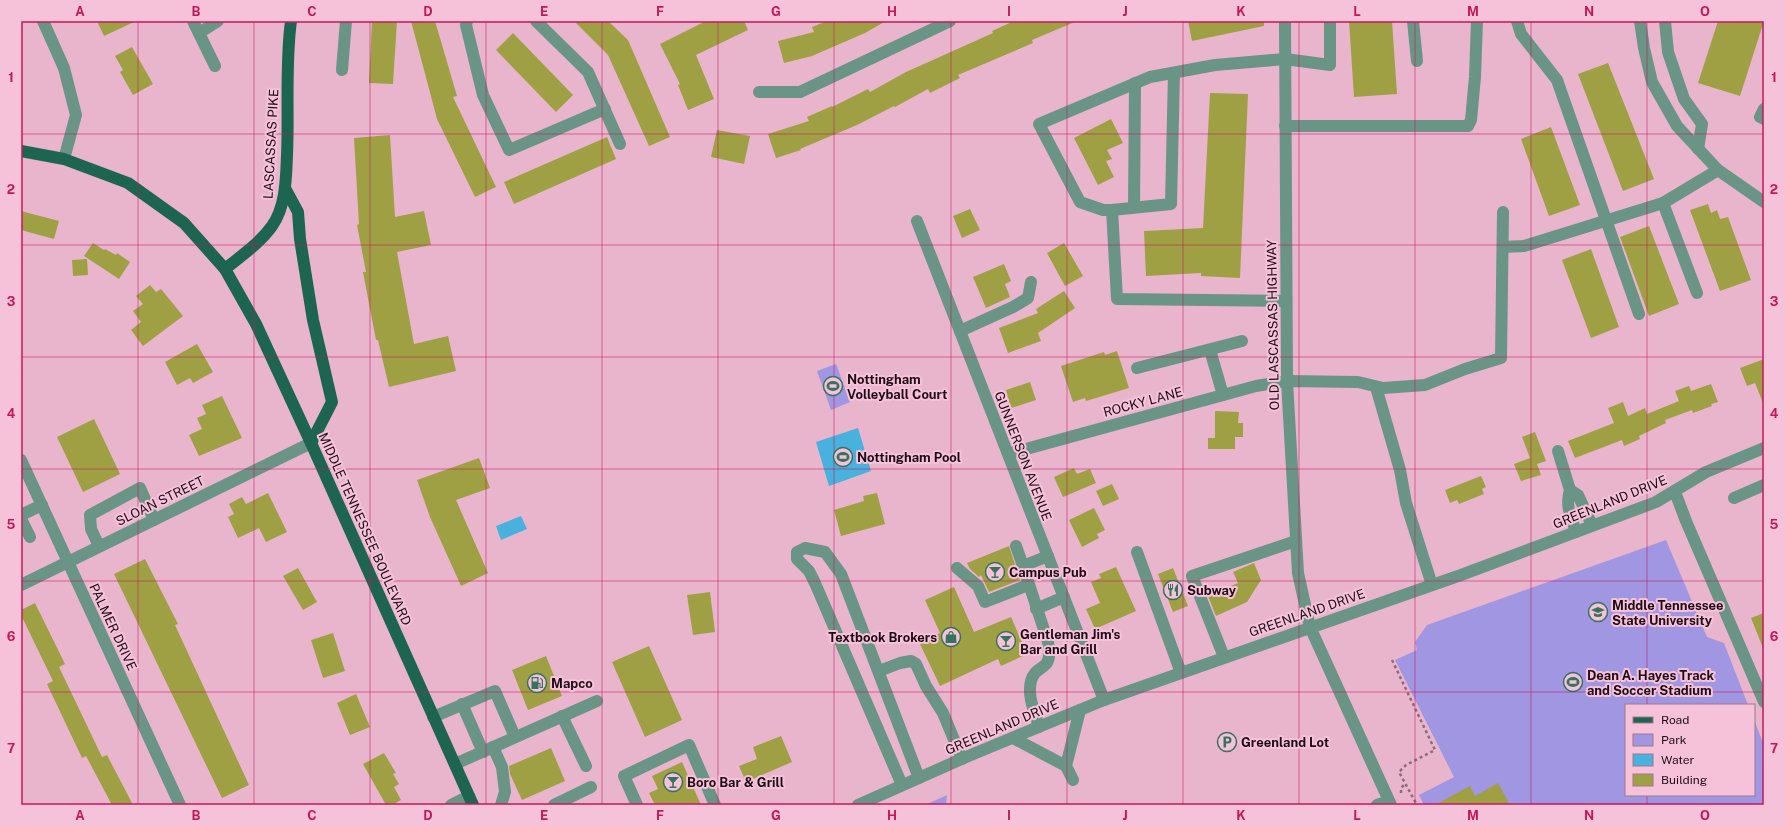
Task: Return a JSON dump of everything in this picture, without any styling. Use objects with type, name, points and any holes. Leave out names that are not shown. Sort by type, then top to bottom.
[{"type":"main road","name":"LASCASSAS PIKE","points":[[225,269],[256,244],[272,226],[282,206],[285,188],[288,127],[289,36],[291,21]]},
{"type":"main road","name":"MIDDLE TENNESSEE BOULEVARD","points":[[21,151],[64,159],[128,183],[184,223],[225,269],[256,324],[312,442],[471,801]]},
{"type":"main road","points":[[285,188],[298,212],[300,239],[313,320],[332,402],[312,442]]},
{"type":"street","points":[[43,21],[64,68],[76,115],[64,159]]},
{"type":"street","points":[[193,21],[215,66]]},
{"type":"street","points":[[199,33],[218,21]]},
{"type":"street","points":[[342,70],[346,21]]},
{"type":"street","points":[[467,21],[466,25],[483,95],[509,150],[605,109]]},
{"type":"street","points":[[536,21],[588,72],[620,144]]},
{"type":"street","points":[[759,92],[800,92],[950,21]]},
{"type":"street","name":"OLD LASCASSAS HIGHWAY","points":[[1285,21],[1287,381],[1298,573],[1310,627],[1386,804]]},
{"type":"street","points":[[1174,72],[1171,204],[1103,210],[1080,202],[1039,124],[1150,77],[1174,72],[1215,65],[1285,59],[1330,65],[1330,21]]},
{"type":"street","points":[[1413,21],[1417,61]]},
{"type":"street","points":[[1285,126],[1468,126],[1471,120],[1476,78],[1477,21]]},
{"type":"street","points":[[1517,21],[1521,34],[1557,80],[1639,314]]},
{"type":"street","points":[[1640,21],[1644,48],[1652,82],[1677,126],[1718,170],[1764,201]]},
{"type":"street","points":[[1665,21],[1668,52],[1684,99],[1702,124],[1698,149]]},
{"type":"street","points":[[1134,207],[1135,83]]},
{"type":"street","points":[[1764,109],[1760,117],[1764,119]]},
{"type":"street","points":[[1504,212],[1503,247],[1524,246],[1663,204],[1718,170]]},
{"type":"street","points":[[1663,204],[1697,293]]},
{"type":"street","points":[[1112,210],[1117,299],[1286,301]]},
{"type":"street","name":"GUNNERSON AVENUE","points":[[917,221],[1104,700]]},
{"type":"street","name":"ROCKY LANE","points":[[1008,454],[1256,386],[1287,381],[1358,382],[1383,388],[1425,385],[1465,369],[1501,358],[1503,247]]},
{"type":"street","points":[[960,331],[1013,307],[1028,298],[1031,282]]},
{"type":"street","points":[[1137,368],[1242,341]]},
{"type":"street","points":[[1210,350],[1223,395]]},
{"type":"street","points":[[1376,387],[1400,470],[1406,503],[1432,585]]},
{"type":"street","name":"SLOAN STREET","points":[[21,585],[312,442]]},
{"type":"street","name":"GREENLAND DRIVE","points":[[858,805],[962,759],[1104,700],[1432,585],[1656,502],[1675,492],[1706,472],[1764,448]]},
{"type":"street","points":[[1558,451],[1570,490],[1567,500],[1568,508],[1576,532]]},
{"type":"street","name":"PALMER DRIVE","points":[[22,466],[42,505],[180,805]]},
{"type":"street","points":[[1734,498],[1764,485]]},
{"type":"street","points":[[99,546],[91,529],[90,515],[140,488],[154,520]]},
{"type":"street","points":[[1570,490],[1578,495],[1592,525]]},
{"type":"street","points":[[1675,492],[1764,702]]},
{"type":"street","points":[[21,515],[42,505]]},
{"type":"street","points":[[21,519],[30,537]]},
{"type":"street","points":[[1224,657],[1192,576],[1296,541]]},
{"type":"street","points":[[1016,546],[1048,642],[1049,659],[1031,680],[1030,693],[1039,727]]},
{"type":"street","points":[[902,785],[815,583],[809,571],[797,559],[797,552],[805,548],[825,552],[841,574],[920,778]]},
{"type":"street","points":[[1137,552],[1181,673]]},
{"type":"street","points":[[1023,566],[1048,556]]},
{"type":"street","points":[[957,568],[978,586],[985,602],[1028,585]]},
{"type":"street","points":[[1036,609],[1064,597]]},
{"type":"street","points":[[879,671],[900,663],[911,661],[916,664],[926,686],[943,713],[962,759]]},
{"type":"street","points":[[433,717],[495,691],[515,737]]},
{"type":"street","points":[[455,764],[597,701]]},
{"type":"street","points":[[462,704],[488,750],[502,767],[505,792],[500,805]]},
{"type":"street","points":[[1066,766],[1080,710]]},
{"type":"street","points":[[562,716],[586,766]]},
{"type":"street","points":[[1012,738],[1066,766],[1073,780]]},
{"type":"street","points":[[637,805],[624,776],[689,745],[715,805]]},
{"type":"street","points":[[554,805],[591,787]]},
{"type":"street","points":[[450,805],[471,801]]},
{"type":"path","points":[[1392,660],[1435,750],[1406,765],[1399,772],[1416,805]]},
{"type":"green space","name":"Nottingham Volleyball Court","points":[[836,364],[850,402],[831,410],[817,371]]},
{"type":"green space","name":"Dean A. Hayes Track and Soccer Stadium","points":[[1666,540],[1707,637],[1724,643],[1748,704],[1625,704],[1625,796],[1755,796],[1755,722],[1764,745],[1764,805],[1424,805],[1419,795],[1454,777],[1395,660],[1417,650],[1415,642],[1427,625]]},
{"type":"green space","points":[[947,795],[946,805],[925,805]]},
{"type":"water","name":"Nottingham Pool","points":[[858,428],[871,471],[829,486],[816,442]]},
{"type":"water","points":[[521,516],[527,529],[501,540],[496,526]]},
{"type":"building","points":[[97,21],[136,21],[104,36]]},
{"type":"building","points":[[372,21],[397,21],[393,84],[369,83]]},
{"type":"building","points":[[411,21],[435,21],[457,96],[453,97],[496,187],[475,197],[437,119]]},
{"type":"building","points":[[574,21],[608,21],[628,40],[670,137],[649,146],[608,55]]},
{"type":"building","points":[[706,21],[744,21],[748,30],[696,55],[714,99],[688,110],[678,85],[680,84],[660,44]]},
{"type":"building","points":[[827,21],[886,21],[865,33],[812,56],[784,63],[778,41],[814,32],[812,27]]},
{"type":"building","points":[[1014,21],[1077,21],[1032,40],[1033,43],[958,75],[960,78],[930,93],[928,89],[857,125],[800,149],[801,150],[776,158],[768,134],[809,121],[807,117],[832,107],[868,89],[870,92],[906,72],[993,33],[992,31]]},
{"type":"building","points":[[1188,21],[1264,21],[1264,26],[1192,41]]},
{"type":"building","points":[[1349,21],[1392,21],[1397,94],[1354,97]]},
{"type":"building","points":[[1718,21],[1764,21],[1740,96],[1698,83]]},
{"type":"building","points":[[513,33],[573,95],[556,112],[496,50]]},
{"type":"building","points":[[132,47],[153,84],[133,95],[120,72],[123,70],[115,56]]},
{"type":"building","points":[[1608,63],[1654,179],[1623,191],[1578,74]]},
{"type":"building","points":[[1210,93],[1248,94],[1240,278],[1201,276],[1201,273],[1146,276],[1144,231],[1203,228]]},
{"type":"building","points":[[1111,119],[1123,143],[1107,150],[1112,159],[1106,161],[1114,177],[1098,185],[1074,138]]},
{"type":"building","points":[[1551,127],[1580,205],[1549,216],[1521,139]]},
{"type":"building","points":[[717,130],[750,136],[744,164],[711,157]]},
{"type":"building","points":[[390,135],[395,217],[424,211],[431,245],[397,252],[414,344],[448,336],[456,371],[389,387],[378,340],[376,340],[363,272],[366,272],[357,225],[359,224],[354,138]]},
{"type":"building","points":[[607,137],[616,159],[514,204],[504,182]]},
{"type":"building","points":[[1708,204],[1711,213],[1717,210],[1720,219],[1728,217],[1751,280],[1720,291],[1690,210]]},
{"type":"building","points":[[970,209],[980,230],[962,238],[953,216]]},
{"type":"building","points":[[21,211],[59,221],[54,239],[21,230]]},
{"type":"building","points":[[1649,226],[1679,304],[1649,316],[1620,237]]},
{"type":"building","points":[[93,243],[116,255],[117,253],[130,262],[119,279],[84,256]]},
{"type":"building","points":[[1064,243],[1083,276],[1065,286],[1047,253]]},
{"type":"building","points":[[1591,249],[1619,327],[1591,338],[1562,260]]},
{"type":"building","points":[[87,259],[88,275],[73,276],[72,260]]},
{"type":"building","points":[[1004,264],[1011,281],[1005,284],[1010,297],[986,308],[973,277]]},
{"type":"building","points":[[150,285],[156,292],[161,289],[183,316],[143,346],[131,330],[141,322],[133,311],[143,304],[136,296]]},
{"type":"building","points":[[1064,291],[1075,308],[1038,333],[1041,341],[1008,353],[999,328],[1038,313],[1036,309]]},
{"type":"building","points":[[197,344],[213,372],[193,383],[190,378],[177,385],[165,362]]},
{"type":"building","points":[[1117,351],[1129,388],[1086,401],[1085,398],[1073,402],[1061,366],[1104,352],[1105,355]]},
{"type":"building","points":[[1764,359],[1763,403],[1755,383],[1747,386],[1740,368]]},
{"type":"building","points":[[1030,382],[1036,400],[1011,408],[1006,390]]},
{"type":"building","points":[[1711,384],[1718,402],[1711,404],[1712,406],[1693,413],[1692,410],[1665,420],[1666,423],[1639,436],[1640,439],[1624,446],[1622,440],[1575,458],[1568,441],[1614,423],[1608,408],[1623,402],[1628,416],[1645,408],[1647,414],[1679,401],[1675,391],[1689,386],[1691,391]]},
{"type":"building","points":[[222,396],[242,438],[199,456],[189,435],[202,429],[197,418],[206,414],[202,405]]},
{"type":"building","points":[[1215,411],[1239,412],[1238,423],[1243,423],[1243,437],[1235,437],[1235,449],[1208,449],[1208,438],[1215,438]]},
{"type":"building","points":[[94,419],[120,474],[83,492],[57,437]]},
{"type":"building","points":[[1535,432],[1546,461],[1537,464],[1541,475],[1521,481],[1514,464],[1530,458],[1522,437]]},
{"type":"building","points":[[479,458],[490,488],[456,500],[488,573],[461,586],[430,517],[417,480]]},
{"type":"building","points":[[1074,468],[1077,474],[1090,469],[1096,483],[1063,497],[1054,477]]},
{"type":"building","points":[[1481,476],[1486,487],[1482,489],[1484,494],[1459,504],[1457,500],[1450,503],[1445,490]]},
{"type":"building","points":[[1112,484],[1119,499],[1103,506],[1096,491]]},
{"type":"building","points":[[268,493],[287,532],[266,542],[259,528],[238,538],[228,517],[234,514],[229,504],[242,497],[246,504]]},
{"type":"building","points":[[877,493],[885,524],[841,536],[834,510],[864,501],[863,496]]},
{"type":"building","points":[[1094,508],[1105,530],[1097,534],[1099,538],[1082,547],[1069,520]]},
{"type":"building","name":"Campus Pub","points":[[1009,546],[1020,580],[989,592],[981,575],[979,577],[970,569],[967,563]]},
{"type":"building","points":[[145,559],[178,624],[175,625],[249,785],[222,798],[114,574]]},
{"type":"building","points":[[1254,563],[1261,580],[1247,602],[1216,616],[1208,596],[1238,583],[1233,572]]},
{"type":"building","points":[[1116,567],[1136,611],[1095,629],[1086,609],[1100,603],[1091,582],[1101,578],[1099,574]]},
{"type":"building","points":[[298,568],[317,602],[303,610],[283,576]]},
{"type":"building","name":"Subway","points":[[1173,568],[1188,606],[1173,612],[1158,574]]},
{"type":"building","name":"Textbook Brokers","points":[[954,587],[974,632],[1011,617],[1027,654],[1001,666],[998,659],[940,686],[919,642],[940,633],[925,600]]},
{"type":"building","points":[[710,592],[715,632],[693,635],[687,595]]},
{"type":"building","points":[[35,603],[65,664],[59,667],[102,757],[107,755],[133,805],[112,805],[86,756],[82,758],[47,684],[53,681],[21,615],[21,610]]},
{"type":"building","points":[[1764,613],[1764,648],[1763,648],[1751,618]]},
{"type":"building","points":[[333,633],[345,671],[323,678],[311,640]]},
{"type":"building","points":[[649,646],[682,720],[645,737],[612,662]]},
{"type":"building","name":"Mapco","points":[[546,656],[562,696],[528,710],[512,670]]},
{"type":"building","points":[[356,694],[370,727],[350,735],[337,703]]},
{"type":"building","points":[[781,736],[792,762],[746,782],[739,766],[757,759],[753,747]]},
{"type":"building","points":[[551,748],[565,781],[522,800],[510,774],[509,766]]},
{"type":"building","points":[[384,753],[396,773],[393,774],[399,784],[394,787],[401,800],[392,805],[386,805],[363,764]]},
{"type":"building","name":"Boro Bar & Grill","points":[[682,762],[701,805],[655,805],[649,793],[658,789],[652,776]]},
{"type":"building","points":[[1498,783],[1510,805],[1435,805],[1470,786],[1475,796]]},
{"type":"place","name":"Nottingham Volleyball Court","points":[[833,386]]},
{"type":"place","name":"Nottingham Pool","points":[[843,457]]},
{"type":"place","name":"Campus Pub","points":[[995,572]]},
{"type":"place","name":"Subway","points":[[1173,590]]},
{"type":"place","name":"Middle Tennessee State University","points":[[1598,612]]},
{"type":"place","name":"Textbook Brokers","points":[[951,637]]},
{"type":"place","name":"Gentleman Jim's Bar and Grill","points":[[1006,641]]},
{"type":"place","name":"Dean A. Hayes Track and Soccer Stadium","points":[[1573,682]]},
{"type":"place","name":"Mapco","points":[[537,683]]},
{"type":"place","name":"Greenland Lot","points":[[1227,742]]},
{"type":"place","name":"Boro Bar & Grill","points":[[673,782]]}]
